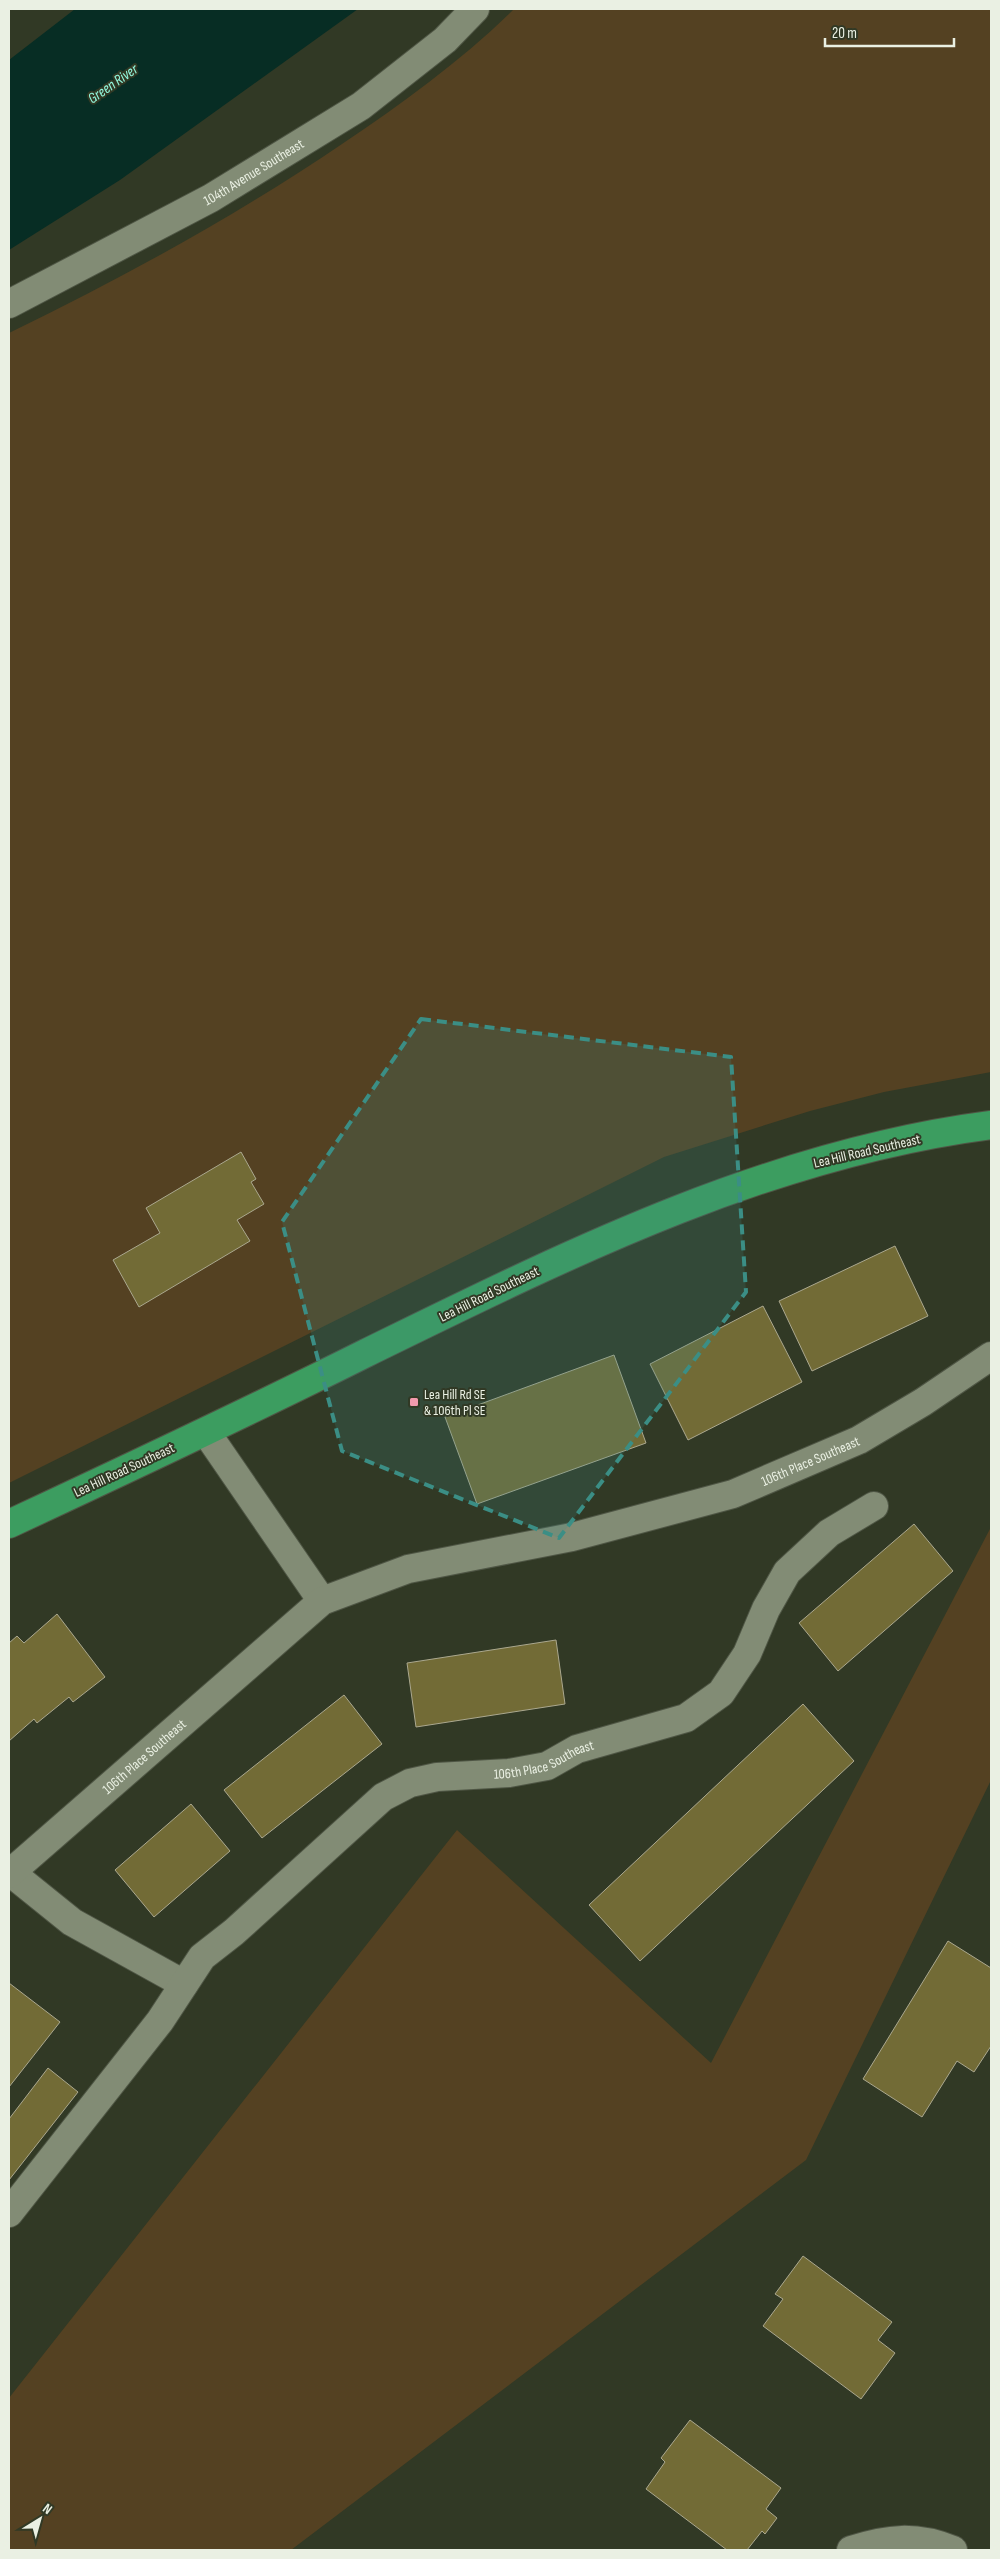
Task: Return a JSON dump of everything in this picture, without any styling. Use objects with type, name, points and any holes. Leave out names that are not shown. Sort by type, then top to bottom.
[{"type":"main road","name":"Lea Hill Road Southeast","points":[[9,1524],[206,1432],[521,1277],[632,1228],[772,1174],[884,1144],[991,1125]]},
{"type":"street","name":"104th Avenue Southeast","points":[[9,304],[211,198],[361,106],[445,40],[476,9]]},
{"type":"street","name":"106th Place Southeast","points":[[184,1984],[72,1922],[10,1873],[322,1601],[408,1569],[572,1537],[733,1494],[859,1440],[923,1402],[991,1356]]},
{"type":"street","points":[[206,1432],[322,1601]]},
{"type":"street","name":"106th Place Southeast","points":[[9,2213],[160,2021],[202,1957],[390,1794],[410,1783],[437,1777],[509,1773],[547,1766],[577,1749],[686,1718],[721,1693],[747,1654],[766,1609],[787,1572],[829,1533],[874,1506]]},
{"type":"street","points":[[851,2550],[878,2542],[913,2538],[953,2550]]},
{"type":"highlighted area","points":[[421,1019],[731,1057],[746,1292],[559,1538],[342,1451],[282,1222]]},
{"type":"shaded area","points":[[514,9],[991,9],[991,1072],[884,1092],[810,1111],[664,1157],[9,1483],[9,333],[95,290],[179,244],[301,171],[410,97],[474,46]]},
{"type":"shaded area","points":[[991,1527],[991,1780],[806,2160],[291,2550],[9,2550],[9,2398],[457,1830],[711,2063]]},
{"type":"water","name":"Green River","points":[[75,9],[358,9],[120,180],[9,250],[9,60]]},
{"type":"building","points":[[241,1152],[256,1179],[251,1182],[264,1204],[237,1220],[250,1241],[139,1307],[113,1260],[160,1233],[146,1208]]},
{"type":"building","points":[[895,1246],[928,1316],[812,1371],[779,1301]]},
{"type":"building","points":[[763,1306],[802,1382],[688,1440],[650,1364]]},
{"type":"building","points":[[614,1355],[646,1443],[477,1504],[445,1417]]},
{"type":"building","points":[[914,1524],[953,1571],[838,1671],[799,1623]]},
{"type":"building","points":[[57,1614],[105,1677],[73,1702],[69,1697],[37,1723],[34,1719],[9,1741],[9,1643],[17,1636],[24,1643]]},
{"type":"building","points":[[556,1640],[565,1704],[416,1727],[407,1663]]},
{"type":"building","points":[[344,1695],[382,1744],[262,1838],[224,1790]]},
{"type":"building","points":[[803,1704],[854,1761],[640,1961],[589,1905]]},
{"type":"building","points":[[191,1804],[230,1851],[154,1917],[115,1870]]},
{"type":"building","points":[[948,1941],[991,1968],[991,2046],[974,2072],[957,2061],[922,2117],[863,2079]]},
{"type":"building","points":[[9,1983],[60,2022],[9,2087]]},
{"type":"building","points":[[48,2068],[78,2092],[9,2180],[9,2119]]},
{"type":"building","points":[[803,2256],[892,2322],[878,2340],[895,2353],[861,2399],[763,2326],[783,2299],[775,2294]]},
{"type":"building","points":[[690,2420],[781,2488],[766,2509],[777,2518],[765,2534],[762,2531],[747,2550],[727,2550],[646,2489],[665,2462],[661,2458]]},
{"type":"place","name":"Lea Hill Rd SE & 106th Pl SE","points":[[414,1402]]}]
